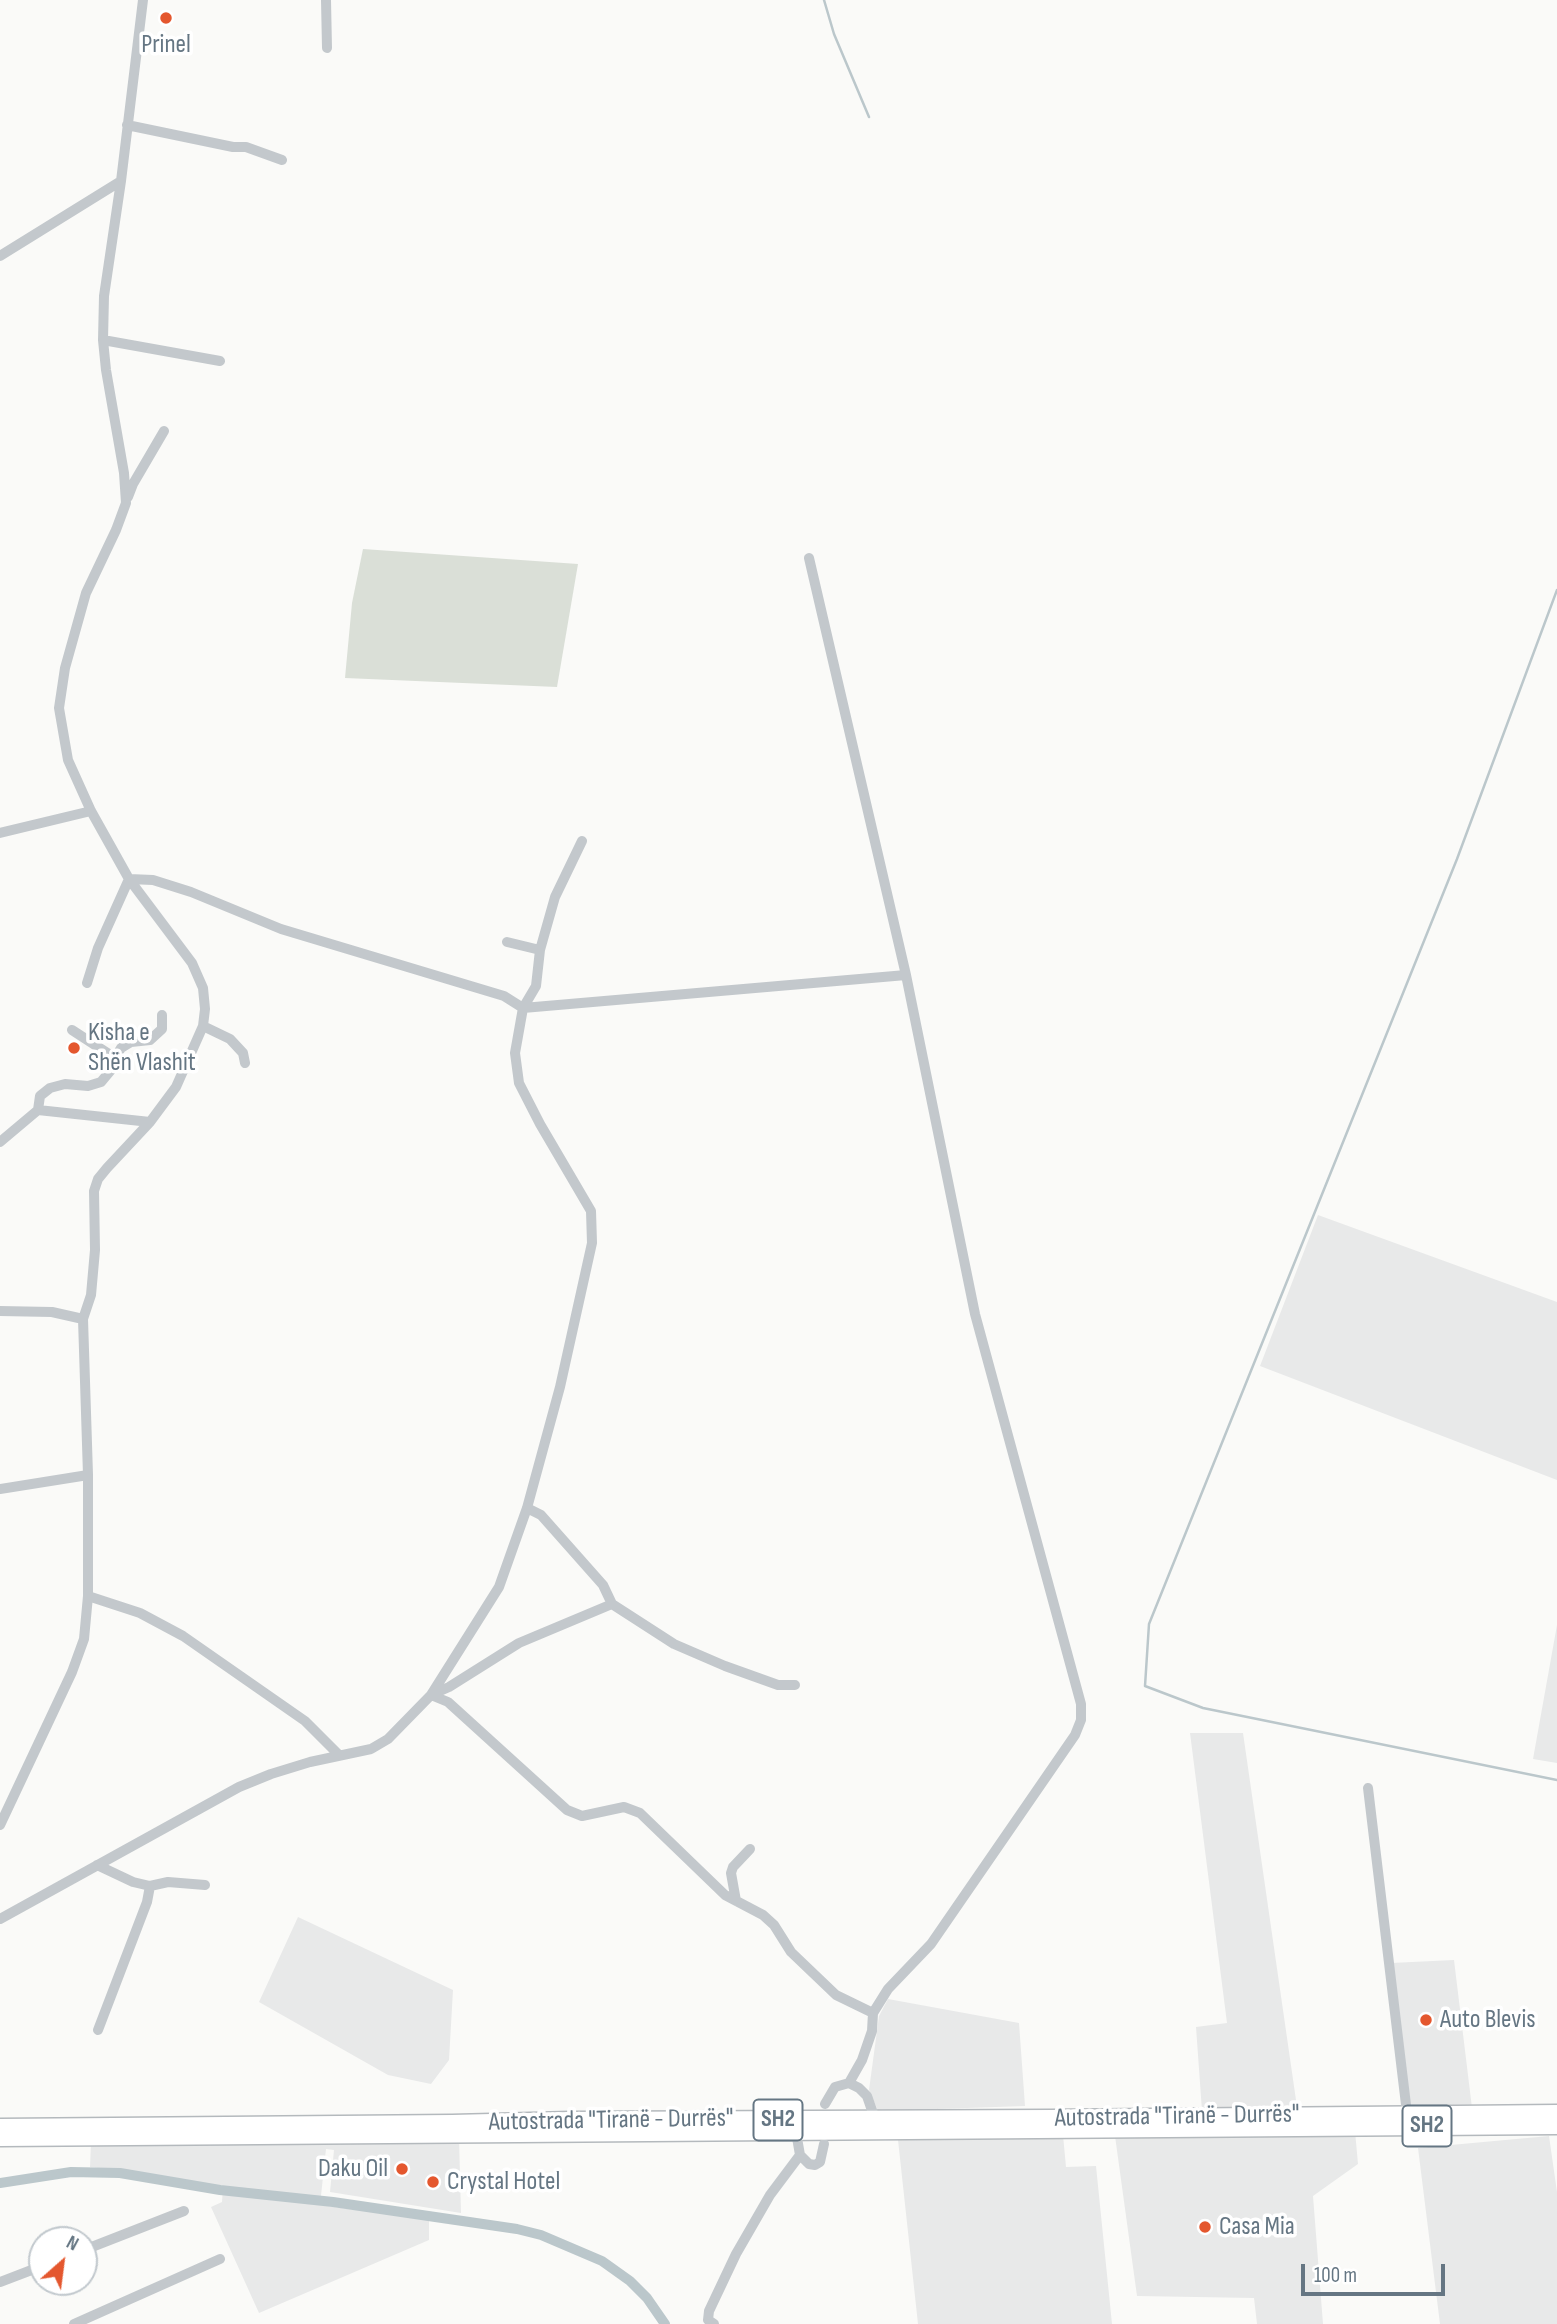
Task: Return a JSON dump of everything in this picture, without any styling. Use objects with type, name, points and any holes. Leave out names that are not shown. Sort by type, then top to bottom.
[{"type":"highway","name":"Autostrada \"Tiranë - Durrës\"","points":[[0,2127],[1557,2113]]},
{"type":"highway","name":"Autostrada \"Tiranë - Durrës\"","points":[[0,2138],[1557,2126]]},
{"type":"street","points":[[126,503],[124,473],[106,370],[103,340],[104,296],[143,0]]},
{"type":"street","points":[[326,0],[327,48]]},
{"type":"street","points":[[127,125],[233,148],[246,148],[282,160]]},
{"type":"street","points":[[0,256],[121,181]]},
{"type":"street","points":[[103,340],[220,361]]},
{"type":"street","points":[[0,1825],[72,1672],[83,1639],[88,1596],[88,1475],[83,1319],[91,1295],[95,1250],[94,1191],[98,1179],[150,1122],[176,1087],[203,1027],[203,988],[192,963],[130,879],[91,811],[68,760],[59,708],[65,668],[86,593],[116,530],[133,484],[164,431]]},
{"type":"street","points":[[809,558],[906,975],[975,1314],[1081,1704],[1082,1720],[1075,1735],[932,1944],[888,1989],[873,2013],[872,2031],[862,2060],[849,2083]]},
{"type":"street","points":[[0,833],[91,811]]},
{"type":"street","points":[[0,1919],[239,1787],[271,1774],[371,1749],[388,1739],[430,1695],[499,1587],[527,1508],[561,1387],[592,1243],[591,1211],[519,1083],[515,1053],[523,1008],[536,986],[540,950],[555,897],[582,841]]},
{"type":"street","points":[[87,983],[98,948],[130,879]]},
{"type":"street","points":[[130,879],[153,880],[191,892],[281,929],[504,996],[523,1008],[906,975]]},
{"type":"street","points":[[507,942],[540,950]]},
{"type":"street","points":[[0,1142],[38,1110],[40,1096],[50,1088],[65,1084],[88,1086],[101,1082],[111,1070],[121,1048],[131,1042],[150,1040],[162,1028],[162,1015]]},
{"type":"street","points":[[203,1027],[230,1039],[243,1054],[245,1063]]},
{"type":"street","points":[[72,1030],[115,1058]]},
{"type":"street","points":[[38,1110],[150,1122]]},
{"type":"street","points":[[0,1311],[52,1312],[83,1319]]},
{"type":"street","points":[[0,1489],[88,1475]]},
{"type":"street","points":[[527,1508],[541,1516],[568,1545],[603,1585],[612,1604],[674,1644],[778,1685],[795,1685]]},
{"type":"street","points":[[88,1596],[140,1613],[183,1636],[305,1721],[339,1755]]},
{"type":"street","points":[[430,1695],[449,1687],[519,1643],[612,1604]]},
{"type":"street","points":[[430,1695],[448,1702],[567,1810],[582,1816],[624,1807],[640,1813],[724,1895],[763,1915],[774,1925],[792,1952],[836,1995],[873,2013]]},
{"type":"street","points":[[1368,1788],[1407,2113]]},
{"type":"street","points":[[736,1900],[731,1873],[733,1867],[750,1849]]},
{"type":"street","points":[[97,1865],[133,1882],[150,1886],[168,1882],[205,1885]]},
{"type":"street","points":[[99,2030],[147,1902],[150,1886]]},
{"type":"street","points":[[825,2104],[835,2087],[849,2083],[867,2096],[875,2119]]},
{"type":"street","points":[[796,2133],[800,2155],[804,2161],[815,2165],[823,2156],[824,2144]]},
{"type":"street","points":[[714,2324],[708,2320],[709,2311],[736,2254],[770,2195],[800,2155]]},
{"type":"street","points":[[98,2245],[184,2211]]},
{"type":"street","points":[[74,2324],[220,2259]]},
{"type":"street","points":[[0,2282],[28,2271]]},
{"type":"shaded area","points":[[363,549],[578,564],[557,687],[345,678],[352,603]]},
{"type":"shaded area","points":[[1318,1215],[1557,1302],[1557,1480],[1260,1366]]},
{"type":"shaded area","points":[[1557,1625],[1557,1763],[1533,1759]]},
{"type":"shaded area","points":[[1190,1733],[1243,1733],[1297,2107],[1202,2111],[1196,2027],[1227,2023]]},
{"type":"shaded area","points":[[298,1917],[453,1990],[449,2060],[431,2084],[388,2075],[259,2002]]},
{"type":"shaded area","points":[[1454,1960],[1472,2108],[1409,2109],[1391,1963]]},
{"type":"shaded area","points":[[888,1999],[1019,2023],[1025,2106],[878,2111],[869,2090],[879,2016]]},
{"type":"shaded area","points":[[1355,2131],[1358,2164],[1313,2196],[1323,2324],[1257,2324],[1254,2298],[1137,2296],[1115,2136]]},
{"type":"shaded area","points":[[1063,2135],[1066,2167],[1096,2166],[1112,2324],[918,2324],[898,2140]]},
{"type":"shaded area","points":[[1549,2136],[1557,2192],[1557,2324],[1440,2324],[1418,2148]]},
{"type":"shaded area","points":[[459,2138],[461,2213],[330,2192],[334,2150],[326,2149],[320,2205],[429,2220],[429,2240],[259,2313],[211,2207],[222,2202],[223,2187],[90,2167],[91,2143]]},
{"type":"waterway","points":[[824,0],[834,34],[869,117]]},
{"type":"waterway","points":[[1557,590],[1457,859],[1149,1624],[1145,1686],[1203,1708],[1557,1780]]},
{"type":"waterway","points":[[0,2183],[71,2172],[120,2173],[220,2190],[333,2202],[517,2229],[541,2235],[602,2261],[630,2281],[647,2298],[665,2324]]},
{"type":"place","name":"Prinel","points":[[166,18]]},
{"type":"place","name":"Kisha e Shën Vlashit","points":[[74,1048]]},
{"type":"place","name":"Auto Blevis","points":[[1426,2020]]},
{"type":"place","name":"Daku Oil","points":[[402,2169]]},
{"type":"place","name":"Crystal Hotel","points":[[433,2182]]},
{"type":"place","name":"Casa Mia","points":[[1205,2227]]}]
